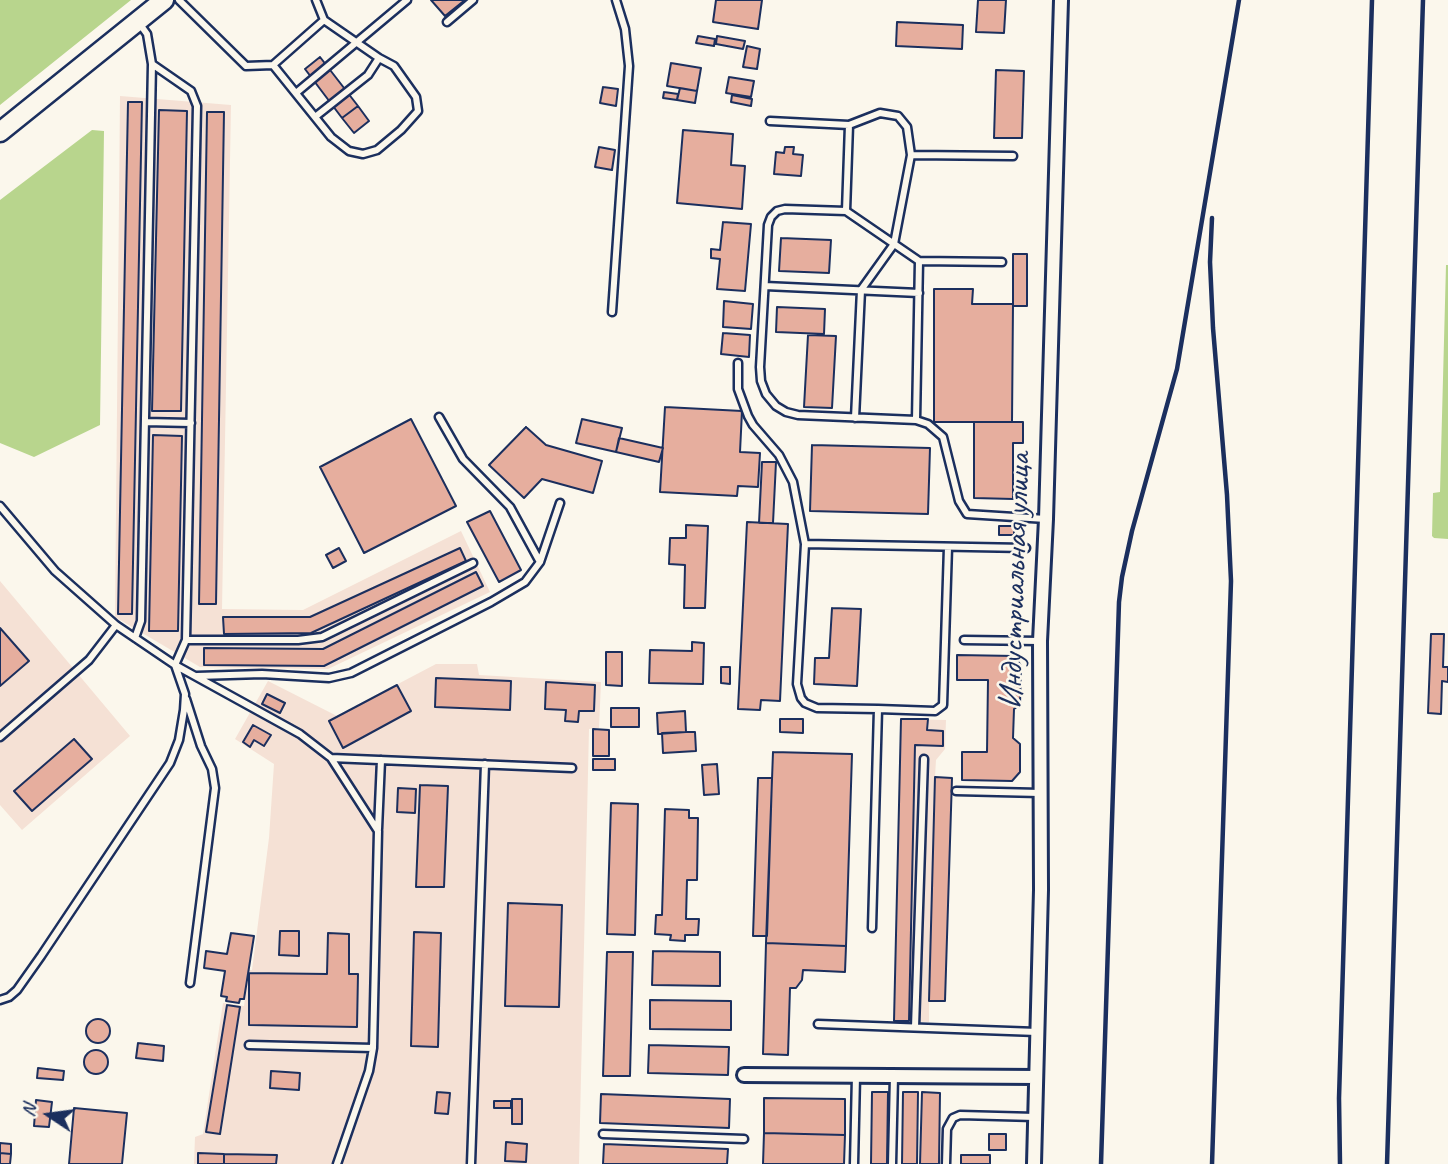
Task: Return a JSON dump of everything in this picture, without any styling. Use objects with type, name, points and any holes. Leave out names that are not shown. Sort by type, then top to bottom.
[{"type":"street","points":[[0,132],[164,0]]},
{"type":"street","name":"Индустриальная улица","points":[[1034,1164],[1040,641],[1061,0]]},
{"type":"street","points":[[744,1075],[1036,1077]]},
{"type":"lane","points":[[179,0],[246,66],[274,65],[324,20]]},
{"type":"lane","points":[[274,65],[331,137],[349,151],[363,154],[377,150],[418,111],[416,97],[394,66],[324,20],[316,0]]},
{"type":"lane","points":[[296,93],[407,0]]},
{"type":"lane","points":[[447,22],[473,0]]},
{"type":"lane","points":[[612,312],[629,66],[625,29],[616,0]]},
{"type":"lane","points":[[135,638],[141,621],[152,64],[147,34],[138,21]]},
{"type":"lane","points":[[315,117],[368,75],[379,58]]},
{"type":"lane","points":[[152,64],[191,91],[197,106],[187,640],[175,664],[201,746],[212,769],[215,788],[190,983]]},
{"type":"lane","points":[[770,121],[849,125],[880,113],[898,116],[907,127],[911,155],[894,244],[861,290],[855,418]]},
{"type":"lane","points":[[846,211],[849,125]]},
{"type":"lane","points":[[911,155],[1013,156]]},
{"type":"lane","points":[[1002,262],[919,261],[846,211],[777,211],[768,225],[760,368],[766,394],[776,406],[786,412],[798,415],[916,420],[928,424],[943,437],[959,501],[967,514],[1046,519]]},
{"type":"lane","points":[[916,420],[919,261]]},
{"type":"lane","points":[[765,286],[919,293]]},
{"type":"lane","points":[[738,363],[738,389],[748,416],[779,455],[793,482],[805,544],[798,692],[805,702],[817,708],[935,711],[943,705],[948,547]]},
{"type":"lane","points":[[439,417],[463,459],[510,508],[540,562]]},
{"type":"lane","points":[[145,422],[191,424]]},
{"type":"lane","points":[[196,676],[261,674],[338,677],[492,602],[525,582],[540,562],[560,503]]},
{"type":"lane","points":[[0,506],[55,571],[116,625],[175,664],[300,734],[331,758],[378,831]]},
{"type":"lane","points":[[805,544],[1026,548]]},
{"type":"lane","points":[[187,640],[322,638],[473,564]]},
{"type":"lane","points":[[0,737],[89,660],[116,625]]},
{"type":"lane","points":[[964,640],[1040,641]]},
{"type":"lane","points":[[0,1000],[17,990],[170,763],[183,725],[185,694]]},
{"type":"lane","points":[[872,928],[878,709]]},
{"type":"lane","points":[[331,758],[572,768]]},
{"type":"lane","points":[[915,1027],[924,759]]},
{"type":"lane","points":[[337,1164],[369,1071],[373,1048],[381,760]]},
{"type":"lane","points":[[471,1164],[485,764]]},
{"type":"lane","points":[[957,791],[1040,793]]},
{"type":"lane","points":[[818,1024],[1037,1031]]},
{"type":"lane","points":[[249,1045],[373,1048]]},
{"type":"lane","points":[[855,1164],[856,1076]]},
{"type":"lane","points":[[892,1164],[894,1076]]},
{"type":"lane","points":[[946,1164],[947,1129],[953,1118],[960,1115],[1035,1116]]},
{"type":"lane","points":[[603,1134],[744,1139]]},
{"type":"shaded area","points":[[120,96],[231,105],[222,609],[303,610],[461,531],[490,592],[328,669],[200,667],[115,617]]},
{"type":"shaded area","points":[[0,581],[130,736],[22,830],[0,805]]},
{"type":"shaded area","points":[[436,664],[477,664],[479,675],[601,682],[599,728],[589,729],[579,1164],[194,1164],[195,1137],[203,1134],[223,1003],[244,1006],[249,970],[252,970],[269,838],[274,764],[235,739],[268,681],[337,716]]},
{"type":"shaded area","points":[[901,719],[946,720],[945,749],[936,760],[935,777],[952,778],[945,1001],[929,1001],[929,1022],[894,1021]]},
{"type":"green space","points":[[0,0],[131,0],[0,105]]},
{"type":"green space","points":[[92,130],[104,131],[100,425],[34,457],[0,443],[0,200]]},
{"type":"green space","points":[[1446,265],[1448,539],[1432,536],[1433,493],[1440,492]]},
{"type":"building","points":[[431,0],[465,0],[445,16]]},
{"type":"building","points":[[716,0],[762,0],[758,29],[713,22]]},
{"type":"building","points":[[978,0],[1006,0],[1004,33],[976,32]]},
{"type":"building","points":[[897,22],[963,25],[962,49],[896,46]]},
{"type":"building","points":[[698,36],[715,39],[714,46],[696,43]]},
{"type":"building","points":[[717,36],[745,41],[743,49],[716,44]]},
{"type":"building","points":[[747,46],[760,49],[757,69],[743,67]]},
{"type":"building","points":[[320,57],[358,106],[342,118],[305,69]]},
{"type":"building","points":[[671,63],[701,68],[697,91],[667,86]]},
{"type":"building","points":[[996,70],[1024,71],[1022,138],[994,138]]},
{"type":"building","points":[[729,77],[754,81],[751,97],[726,93]]},
{"type":"building","points":[[603,87],[618,89],[616,106],[600,103]]},
{"type":"building","points":[[680,88],[697,91],[695,103],[677,100]]},
{"type":"building","points":[[664,92],[678,94],[677,100],[663,98]]},
{"type":"building","points":[[732,95],[752,99],[751,106],[731,102]]},
{"type":"building","points":[[128,102],[142,102],[132,614],[118,614]]},
{"type":"building","points":[[358,106],[369,121],[354,133],[342,118]]},
{"type":"building","points":[[159,110],[187,111],[181,411],[152,411]]},
{"type":"building","points":[[207,112],[224,112],[216,604],[199,604]]},
{"type":"building","points":[[683,130],[733,134],[731,165],[745,166],[742,209],[677,203]]},
{"type":"building","points":[[599,147],[615,150],[612,170],[595,167]]},
{"type":"building","points":[[785,147],[794,147],[793,154],[803,155],[801,176],[774,174],[776,152],[784,153]]},
{"type":"building","points":[[723,222],[751,224],[745,291],[717,289],[720,259],[711,258],[711,249],[720,250]]},
{"type":"building","points":[[781,238],[831,240],[829,273],[779,271]]},
{"type":"building","points":[[1013,254],[1027,254],[1027,306],[1013,306]]},
{"type":"building","points":[[934,289],[973,289],[972,304],[1013,304],[1012,422],[934,422]]},
{"type":"building","points":[[724,301],[753,304],[751,329],[723,327]]},
{"type":"building","points":[[777,307],[825,309],[824,334],[776,332]]},
{"type":"building","points":[[723,333],[750,335],[749,357],[721,354]]},
{"type":"building","points":[[808,335],[836,336],[832,408],[804,407]]},
{"type":"building","points":[[665,407],[742,411],[740,452],[760,453],[758,487],[738,486],[737,496],[660,492]]},
{"type":"building","points":[[411,419],[456,506],[364,553],[320,467]]},
{"type":"building","points":[[582,419],[622,428],[616,452],[576,443]]},
{"type":"building","points":[[974,422],[1023,422],[1023,443],[1013,443],[1013,499],[974,498]]},
{"type":"building","points":[[526,427],[546,445],[602,461],[593,493],[542,479],[524,498],[489,465]]},
{"type":"building","points":[[153,435],[182,436],[178,631],[149,631]]},
{"type":"building","points":[[619,438],[663,448],[659,462],[616,452]]},
{"type":"building","points":[[812,445],[930,448],[928,514],[810,511]]},
{"type":"building","points":[[762,462],[776,462],[773,523],[759,523]]},
{"type":"building","points":[[490,511],[521,570],[499,582],[467,522]]},
{"type":"building","points":[[747,522],[788,524],[780,701],[761,700],[760,710],[738,709]]},
{"type":"building","points":[[686,525],[708,526],[705,608],[684,608],[685,565],[669,564],[670,538],[686,538]]},
{"type":"building","points":[[999,526],[1014,526],[1014,535],[999,535]]},
{"type":"building","points":[[339,548],[346,561],[333,568],[326,555]]},
{"type":"building","points":[[460,548],[466,561],[311,633],[224,634],[223,617],[310,617]]},
{"type":"building","points":[[476,572],[483,586],[324,666],[204,665],[204,648],[323,649]]},
{"type":"building","points":[[832,608],[861,609],[857,686],[814,684],[815,658],[829,658]]},
{"type":"building","points":[[0,628],[29,661],[0,686]]},
{"type":"building","points":[[1431,634],[1444,634],[1443,667],[1448,667],[1448,682],[1442,681],[1441,714],[1428,713]]},
{"type":"building","points":[[692,642],[704,643],[703,684],[649,683],[650,650],[692,651]]},
{"type":"building","points":[[606,652],[622,652],[622,686],[606,685]]},
{"type":"building","points":[[957,655],[1015,656],[1021,666],[1020,705],[1014,709],[1013,738],[1020,744],[1020,772],[1012,781],[962,780],[962,752],[987,752],[988,680],[957,680]]},
{"type":"building","points":[[721,667],[730,667],[730,684],[721,683]]},
{"type":"building","points":[[436,678],[511,681],[510,710],[435,707]]},
{"type":"building","points":[[546,682],[595,685],[594,711],[579,711],[578,722],[565,721],[566,710],[545,709]]},
{"type":"building","points":[[397,685],[411,711],[343,748],[329,721]]},
{"type":"building","points":[[267,694],[285,703],[280,713],[262,704]]},
{"type":"building","points":[[611,708],[639,708],[639,727],[611,727]]},
{"type":"building","points":[[685,711],[686,732],[658,734],[657,713]]},
{"type":"building","points":[[780,719],[803,719],[803,733],[780,732]]},
{"type":"building","points":[[901,719],[928,719],[927,730],[943,731],[943,746],[915,745],[909,1021],[894,1021]]},
{"type":"building","points":[[253,725],[271,735],[264,746],[254,740],[250,747],[243,742]]},
{"type":"building","points":[[593,729],[609,730],[609,756],[593,756]]},
{"type":"building","points":[[695,732],[696,751],[663,753],[662,733]]},
{"type":"building","points":[[74,739],[92,759],[32,811],[14,791]]},
{"type":"building","points":[[773,752],[852,754],[846,946],[766,943]]},
{"type":"building","points":[[593,759],[615,759],[615,770],[593,770]]},
{"type":"building","points":[[717,764],[719,794],[704,795],[702,765]]},
{"type":"building","points":[[935,777],[952,778],[945,1001],[929,1001]]},
{"type":"building","points":[[758,778],[772,778],[767,936],[753,936]]},
{"type":"building","points":[[420,785],[448,786],[444,887],[416,887]]},
{"type":"building","points":[[398,788],[416,789],[415,813],[397,812]]},
{"type":"building","points":[[611,803],[638,804],[635,935],[607,934]]},
{"type":"building","points":[[665,809],[689,810],[689,818],[698,818],[697,880],[687,880],[686,919],[699,919],[698,935],[685,935],[685,941],[670,940],[671,935],[655,934],[656,915],[662,915]]},
{"type":"building","points":[[508,903],[562,905],[559,1007],[505,1006]]},
{"type":"building","points":[[280,931],[299,931],[299,956],[279,955]]},
{"type":"building","points":[[414,932],[441,933],[438,1047],[411,1046]]},
{"type":"building","points":[[231,933],[254,936],[244,999],[240,999],[239,1003],[226,1001],[227,997],[221,996],[225,971],[204,968],[206,951],[227,954]]},
{"type":"building","points":[[328,933],[349,934],[349,974],[358,974],[357,1027],[249,1025],[249,973],[327,974]]},
{"type":"building","points":[[766,943],[846,946],[845,972],[803,970],[802,980],[796,988],[790,988],[788,1055],[763,1054]]},
{"type":"building","points":[[653,951],[720,952],[720,986],[652,985]]},
{"type":"building","points":[[607,952],[633,952],[630,1076],[603,1076]]},
{"type":"building","points":[[650,1000],[731,1001],[731,1030],[650,1029]]},
{"type":"building","points":[[227,1005],[240,1007],[220,1134],[206,1132]]},
{"type":"building","points":[[98,1019],[109,1026],[110,1031],[103,1042],[98,1043],[87,1036],[86,1031],[93,1020]]},
{"type":"building","points":[[138,1043],[164,1046],[163,1061],[136,1058]]},
{"type":"building","points":[[649,1045],[729,1047],[728,1075],[648,1073]]},
{"type":"building","points":[[96,1050],[107,1057],[108,1062],[101,1073],[96,1074],[85,1067],[84,1062],[91,1051]]},
{"type":"building","points":[[38,1068],[64,1071],[63,1080],[37,1078]]},
{"type":"building","points":[[271,1071],[300,1073],[299,1090],[270,1088]]},
{"type":"building","points":[[437,1092],[450,1093],[448,1114],[435,1113]]},
{"type":"building","points":[[872,1092],[888,1092],[887,1164],[871,1164]]},
{"type":"building","points":[[903,1092],[918,1092],[917,1164],[902,1164]]},
{"type":"building","points":[[922,1092],[940,1093],[939,1164],[920,1164]]},
{"type":"building","points":[[601,1094],[730,1099],[729,1128],[600,1123]]},
{"type":"building","points":[[764,1098],[845,1099],[845,1135],[764,1133]]},
{"type":"building","points":[[512,1099],[522,1099],[522,1124],[512,1124]]},
{"type":"building","points":[[36,1100],[52,1102],[49,1127],[34,1126]]},
{"type":"building","points":[[494,1101],[511,1101],[511,1108],[494,1108]]},
{"type":"building","points":[[74,1108],[127,1113],[122,1164],[69,1164]]},
{"type":"building","points":[[764,1133],[845,1135],[844,1164],[763,1164]]},
{"type":"building","points":[[989,1134],[1006,1134],[1006,1150],[989,1150]]},
{"type":"building","points":[[506,1142],[527,1144],[526,1162],[505,1161]]},
{"type":"building","points":[[0,1143],[11,1144],[11,1154],[0,1153]]},
{"type":"building","points":[[604,1144],[728,1149],[727,1164],[603,1164]]},
{"type":"building","points":[[0,1153],[11,1154],[10,1164],[0,1164]]},
{"type":"building","points":[[198,1153],[224,1154],[224,1164],[198,1164]]},
{"type":"building","points":[[224,1154],[277,1155],[276,1164],[224,1164]]},
{"type":"building","points":[[961,1155],[990,1155],[990,1164],[961,1164]]},
{"type":"railway","points":[[1101,1164],[1119,602],[1132,531],[1177,369],[1239,0]]},
{"type":"railway","points":[[1340,1164],[1339,1098],[1372,0]]},
{"type":"railway","points":[[1387,1164],[1423,0]]},
{"type":"railway","points":[[1212,218],[1210,262],[1213,328],[1227,495],[1231,581],[1212,1164]]}]
